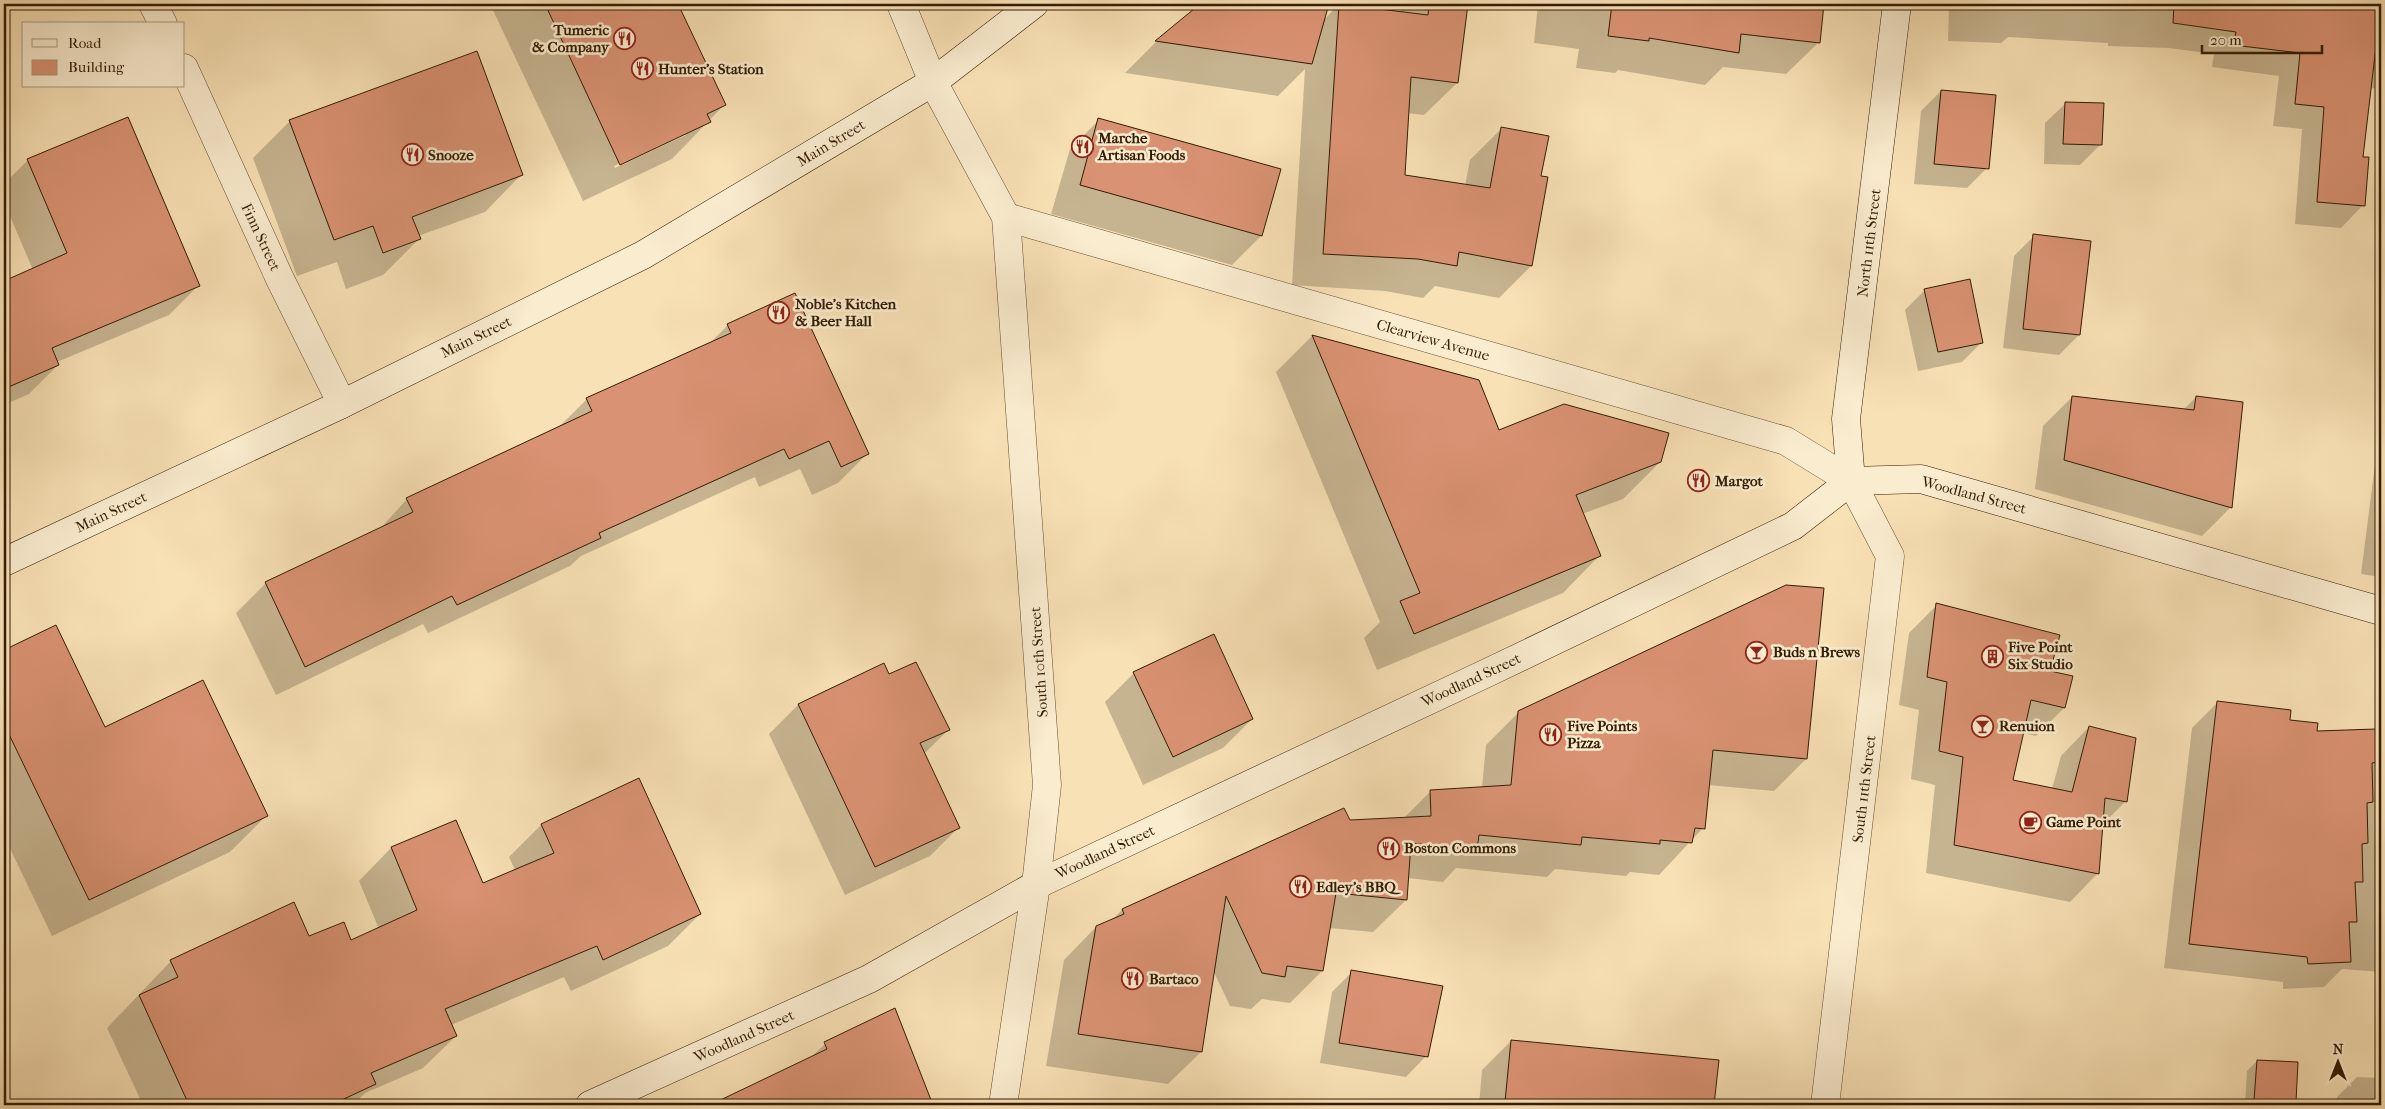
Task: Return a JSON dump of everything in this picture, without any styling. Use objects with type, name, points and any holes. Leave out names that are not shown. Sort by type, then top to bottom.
[{"type":"street","points":[[153,4],[162,22]]},
{"type":"street","points":[[900,4],[933,82],[1006,217]]},
{"type":"street","name":"Main Street","points":[[4,562],[342,404],[643,255],[933,82],[1034,4]]},
{"type":"street","name":"North 11th Street","points":[[1852,481],[1846,419],[1876,183],[1896,4]]},
{"type":"street","name":"Finn Street","points":[[185,70],[280,279],[342,404]]},
{"type":"street","name":"Clearview Avenue","points":[[1006,217],[1786,441],[1852,481]]},
{"type":"street","name":"South 10th Street","points":[[1003,1105],[1036,885],[1047,785],[1006,217]]},
{"type":"street","name":"Woodland Street","points":[[590,1105],[869,980],[1036,885],[1489,672],[1793,526],[1852,481],[1921,479],[2381,611]]},
{"type":"street","name":"South 11th Street","points":[[1826,1105],[1890,556],[1852,481]]},
{"type":"building","name":"Hunter's Station","points":[[545,4],[678,4],[726,105],[707,114],[711,122],[620,165]]},
{"type":"building","points":[[1200,4],[1329,4],[1312,64],[1155,41]]},
{"type":"building","points":[[1339,4],[1428,15],[1429,4],[1468,4],[1458,83],[1411,77],[1405,175],[1490,188],[1501,127],[1549,136],[1541,176],[1548,177],[1532,266],[1459,252],[1457,266],[1418,259],[1323,254]]},
{"type":"building","points":[[1612,4],[1824,4],[1820,43],[1741,34],[1739,53],[1649,38],[1649,41],[1608,36]]},
{"type":"building","points":[[2174,4],[2381,4],[2363,157],[2369,157],[2365,206],[2317,202],[2324,107],[2295,104],[2300,53],[2233,45],[2236,32],[2173,23]]},
{"type":"building","points":[[477,51],[523,175],[412,217],[421,239],[383,253],[373,226],[334,240],[289,120]]},
{"type":"building","points":[[1941,90],[1996,95],[1989,169],[1934,164]]},
{"type":"building","points":[[2065,102],[2104,103],[2102,145],[2063,144]]},
{"type":"building","points":[[128,117],[200,286],[52,348],[59,365],[4,389],[4,281],[67,253],[27,159]]},
{"type":"building","points":[[1098,118],[1281,169],[1262,236],[1080,185]]},
{"type":"building","points":[[2033,234],[2091,241],[2080,335],[2023,329]]},
{"type":"building","points":[[1970,279],[1983,343],[1938,352],[1924,289]]},
{"type":"building","points":[[795,293],[869,454],[841,467],[829,441],[789,459],[784,449],[599,533],[601,538],[457,605],[452,596],[305,667],[265,582],[413,512],[406,498],[592,411],[586,398],[731,333],[727,324]]},
{"type":"building","points":[[1312,335],[1479,380],[1499,430],[1564,404],[1669,433],[1661,462],[1576,495],[1601,556],[1414,634],[1400,601],[1420,593]]},
{"type":"building","points":[[2072,396],[2194,410],[2196,396],[2243,402],[2232,508],[2064,460]]},
{"type":"building","points":[[1786,585],[1824,588],[1807,759],[1713,750],[1705,829],[1695,828],[1692,843],[1660,840],[1660,844],[1582,837],[1581,845],[1479,835],[1477,850],[1411,843],[1407,900],[1336,893],[1323,971],[1287,966],[1285,977],[1262,973],[1226,896],[1202,1052],[1078,1034],[1096,926],[1124,914],[1122,909],[1344,808],[1350,820],[1431,816],[1430,790],[1511,785],[1518,711]]},
{"type":"building","points":[[1936,603],[2060,635],[2050,671],[2073,676],[2065,708],[2031,700],[2013,780],[2072,792],[2089,726],[2136,738],[2127,802],[2105,798],[2099,874],[1954,845],[1963,757],[1939,751],[1947,682],[1927,677]]},
{"type":"building","points":[[56,625],[105,727],[203,680],[268,816],[89,900],[4,724],[4,650]]},
{"type":"building","points":[[1214,634],[1253,719],[1173,757],[1133,672]]},
{"type":"building","points":[[916,662],[950,730],[920,743],[960,828],[875,867],[798,704],[884,663],[889,674]]},
{"type":"building","points":[[2217,701],[2291,710],[2290,720],[2318,723],[2317,731],[2376,729],[2378,762],[2372,763],[2373,802],[2367,803],[2368,843],[2362,844],[2363,882],[2355,882],[2357,922],[2349,922],[2351,962],[2308,964],[2307,957],[2189,944]]},
{"type":"building","points":[[639,778],[701,914],[603,960],[597,946],[445,1009],[457,1036],[371,1073],[376,1084],[331,1105],[189,1105],[139,995],[178,977],[170,960],[294,902],[309,936],[344,922],[351,940],[417,910],[391,847],[456,820],[483,883],[554,853],[541,824]]},
{"type":"building","points":[[1351,970],[1443,986],[1428,1057],[1339,1043]]},
{"type":"building","points":[[895,1008],[933,1105],[710,1105],[827,1049],[824,1042]]},
{"type":"building","points":[[1511,1040],[1719,1060],[1714,1105],[1536,1105],[1505,1102]]},
{"type":"building","points":[[2257,1060],[2298,1062],[2296,1102],[2254,1100]]},
{"type":"place","name":"Tumeric & Company","points":[[625,39]]},
{"type":"place","name":"Hunter's Station","points":[[642,69]]},
{"type":"place","name":"Marche Artisan Foods","points":[[1082,147]]},
{"type":"place","name":"Snooze","points":[[412,155]]},
{"type":"place","name":"Noble’s Kitchen & Beer Hall","points":[[779,313]]},
{"type":"place","name":"Margot","points":[[1699,481]]},
{"type":"place","name":"Buds n Brews","points":[[1757,652]]},
{"type":"place","name":"Five Point Six Studio","points":[[1992,656]]},
{"type":"place","name":"Renuion","points":[[1983,726]]},
{"type":"place","name":"Five Points Pizza","points":[[1551,735]]},
{"type":"place","name":"Game Point","points":[[2030,822]]},
{"type":"place","name":"Boston Commons","points":[[1388,848]]},
{"type":"place","name":"Edley's BBQ","points":[[1300,887]]},
{"type":"place","name":"Bartaco","points":[[1133,979]]}]
